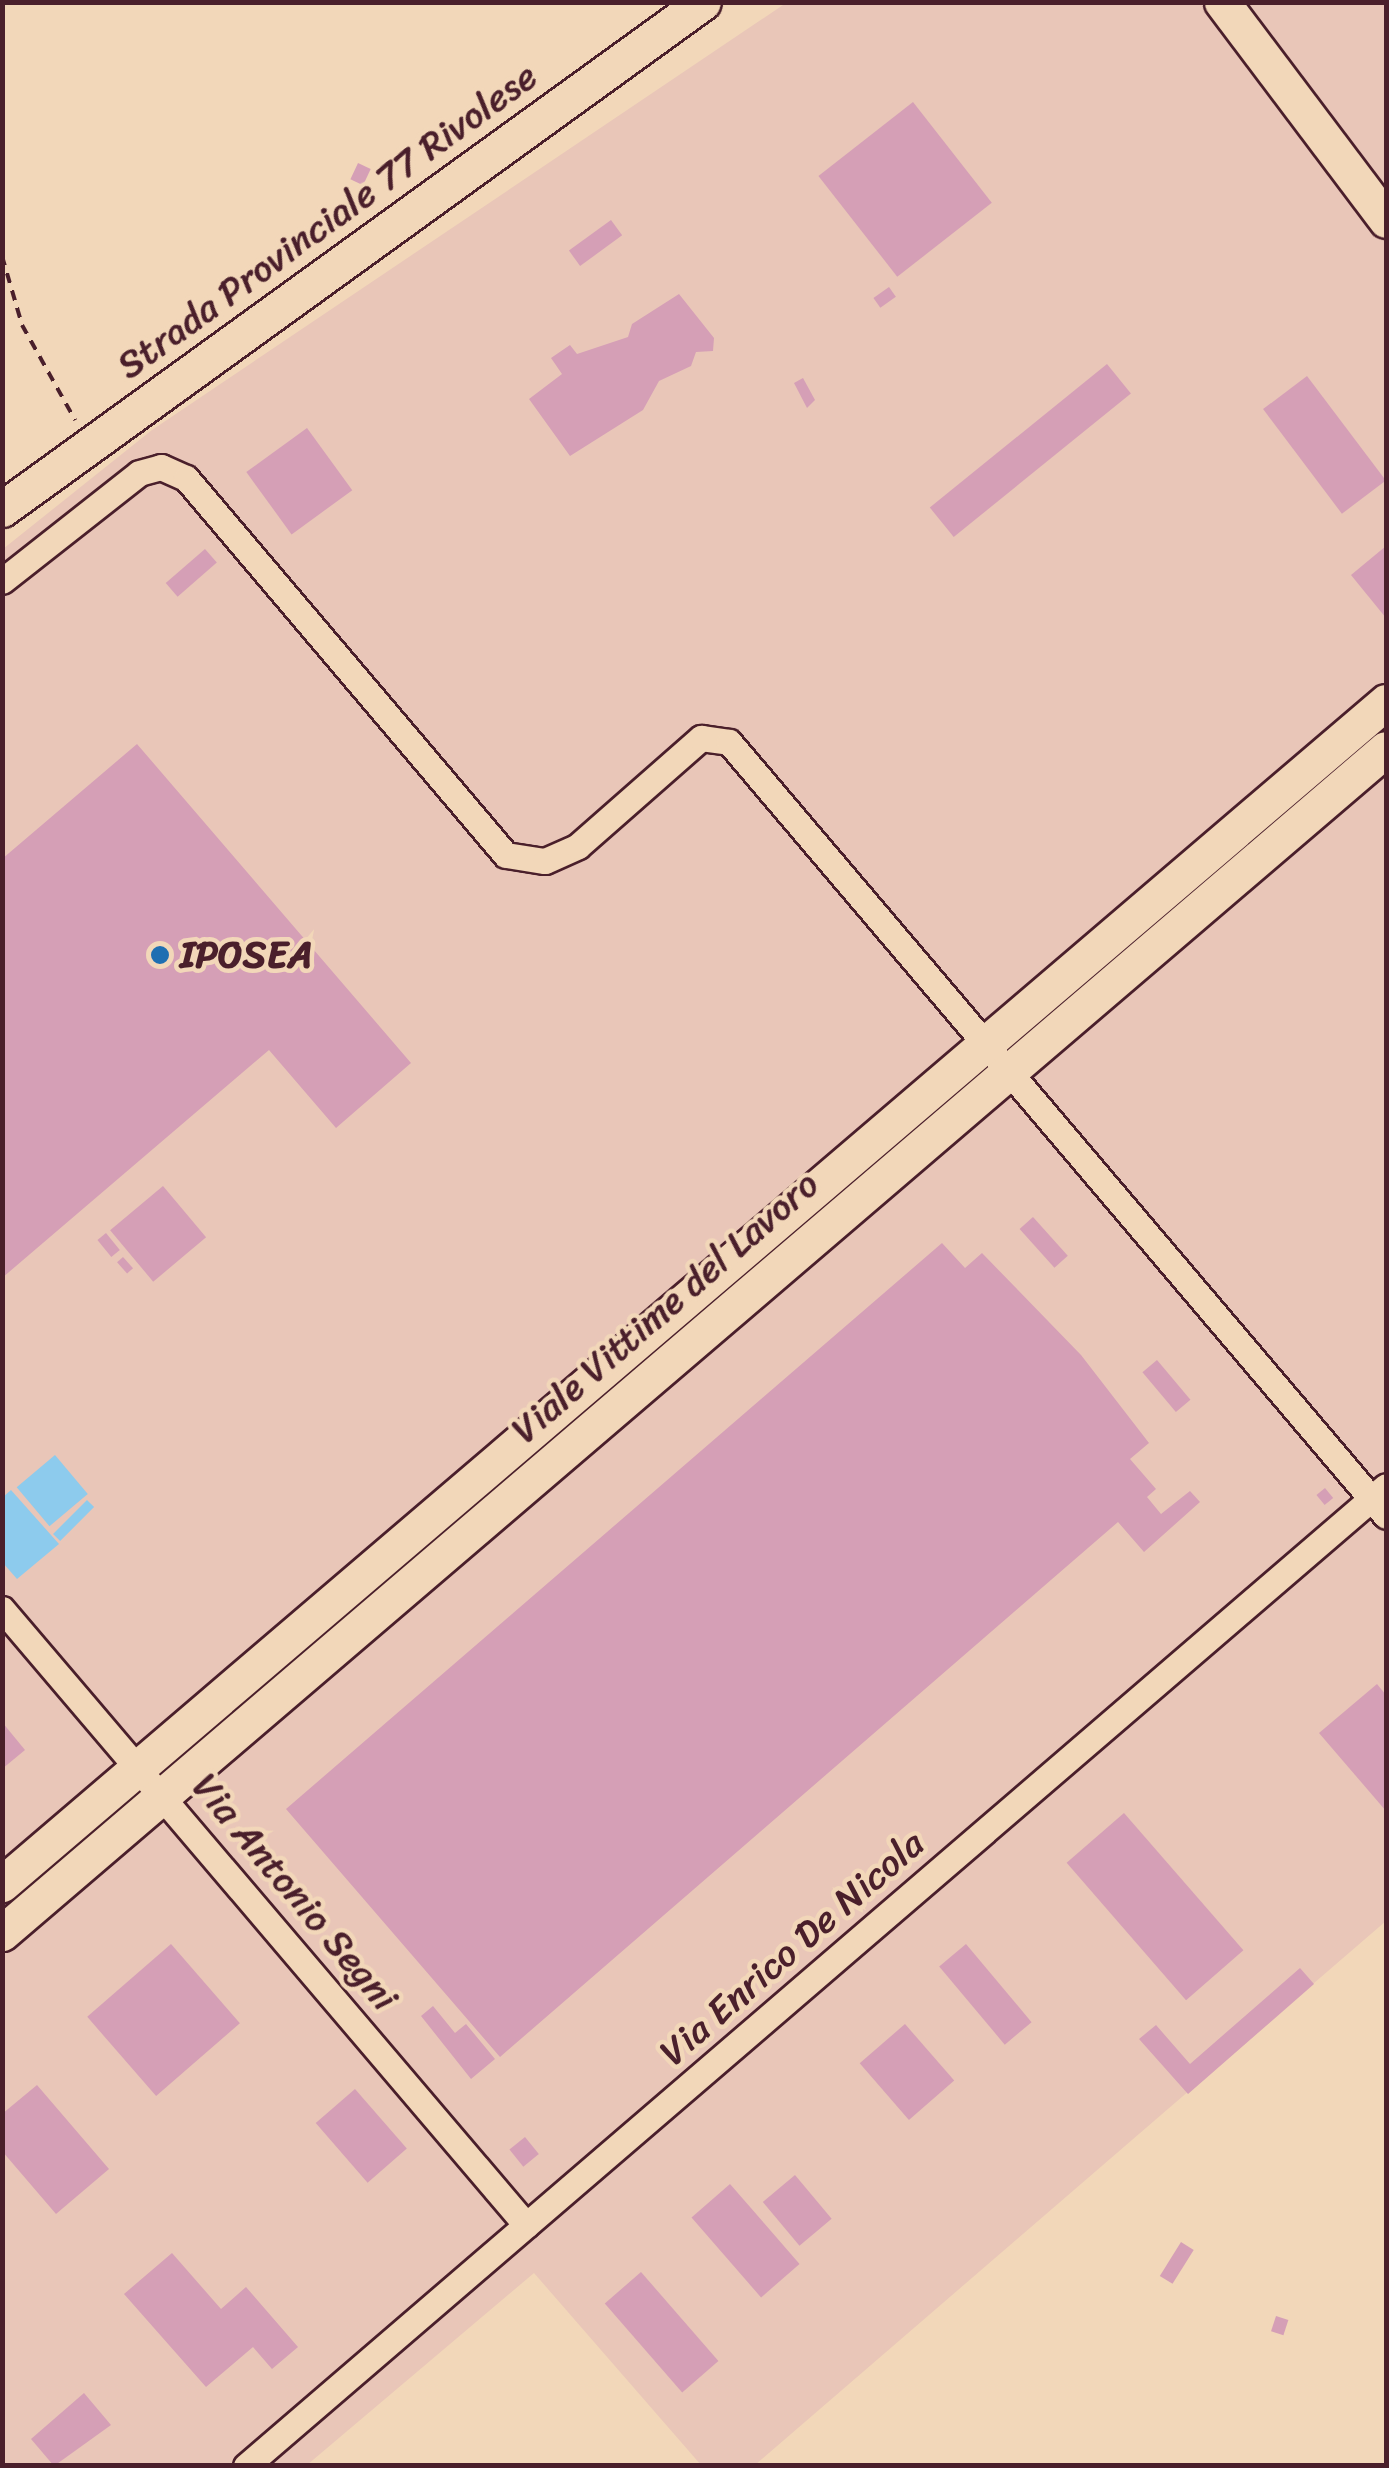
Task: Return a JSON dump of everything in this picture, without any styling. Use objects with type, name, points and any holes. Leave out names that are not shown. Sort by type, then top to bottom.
[{"type":"street","name":"Strada Provinciale 77 Rivolese","points":[[2,509],[702,2]]},
{"type":"street","points":[[1222,2],[1386,220]]},
{"type":"street","points":[[2,581],[139,473],[162,468],[186,478],[506,856],[545,861],[578,846],[701,738],[729,742],[994,1057],[1382,1500]]},
{"type":"street","name":"Viale Vittime del Lavoro","points":[[2,1933],[164,1794],[994,1057],[1386,702]]},
{"type":"street","name":"Viale Vittime del Lavoro","points":[[2,1884],[994,1057],[1386,748]]},
{"type":"street","name":"Via Enrico De Nicola","points":[[246,2466],[1382,1500]]},
{"type":"street","name":"Via Antonio Segni","points":[[2,1609],[164,1794],[526,2225]]},
{"type":"path","points":[[2,256],[22,325],[90,445]]},
{"type":"shaded area","points":[[786,3],[1386,3],[1386,1921],[755,2465],[701,2465],[534,2273],[307,2465],[3,2466],[3,549],[152,430]]},
{"type":"water","points":[[55,1455],[88,1494],[49,1526],[17,1487]]},
{"type":"water","points":[[11,1490],[59,1544],[17,1579],[3,1563],[3,1497]]},
{"type":"water","points":[[87,1500],[94,1507],[60,1541],[53,1534]]},
{"type":"building","points":[[913,102],[992,203],[897,277],[818,176]]},
{"type":"building","points":[[358,163],[371,169],[363,185],[350,179]]},
{"type":"building","points":[[611,220],[622,235],[580,266],[569,251]]},
{"type":"building","points":[[889,287],[896,297],[880,308],[873,298]]},
{"type":"building","points":[[679,294],[714,338],[713,351],[696,352],[691,366],[659,381],[643,410],[570,456],[529,399],[562,374],[551,358],[570,345],[577,354],[628,337],[632,324]]},
{"type":"building","points":[[1107,364],[1131,394],[954,537],[930,507]]},
{"type":"building","points":[[1307,376],[1386,481],[1342,514],[1263,409]]},
{"type":"building","points":[[803,378],[815,400],[807,408],[794,383]]},
{"type":"building","points":[[307,428],[352,490],[292,534],[246,472]]},
{"type":"building","points":[[1386,546],[1386,618],[1351,575]]},
{"type":"building","points":[[205,549],[217,563],[178,597],[166,583]]},
{"type":"building","name":"IPOSEA","points":[[137,744],[411,1063],[336,1128],[269,1050],[2,1278],[2,859]]},
{"type":"building","points":[[163,1186],[206,1237],[153,1282],[110,1230]]},
{"type":"building","points":[[1033,1217],[1068,1256],[1054,1268],[1020,1229]]},
{"type":"building","points":[[106,1233],[120,1250],[111,1257],[97,1240]]},
{"type":"building","points":[[942,1243],[965,1268],[982,1253],[1081,1355],[1149,1443],[1130,1459],[1156,1489],[1147,1497],[1161,1514],[1190,1491],[1200,1502],[1144,1552],[1118,1522],[500,2057],[286,1809]]},
{"type":"building","points":[[123,1257],[133,1268],[127,1274],[117,1262]]},
{"type":"building","points":[[1157,1360],[1190,1400],[1176,1412],[1142,1372]]},
{"type":"building","points":[[1325,1488],[1333,1498],[1325,1505],[1316,1495]]},
{"type":"building","points":[[1377,1684],[1386,1695],[1386,1811],[1319,1733]]},
{"type":"building","points":[[2,1722],[25,1750],[2,1769]]},
{"type":"building","points":[[1124,1813],[1243,1950],[1186,2000],[1067,1863]]},
{"type":"building","points":[[171,1944],[240,2023],[156,2096],[87,2017]]},
{"type":"building","points":[[966,1944],[1032,2022],[1005,2045],[939,1966]]},
{"type":"building","points":[[1300,1968],[1314,1984],[1188,2094],[1139,2039],[1156,2025],[1190,2064]]},
{"type":"building","points":[[433,2006],[455,2033],[466,2024],[495,2059],[471,2079],[421,2016]]},
{"type":"building","points":[[905,2024],[954,2081],[909,2120],[860,2063]]},
{"type":"building","points":[[37,2085],[109,2169],[56,2214],[2,2151],[2,2114]]},
{"type":"building","points":[[355,2089],[407,2149],[368,2183],[316,2123]]},
{"type":"building","points":[[525,2137],[539,2154],[523,2167],[509,2150]]},
{"type":"building","points":[[795,2175],[832,2219],[799,2246],[763,2202]]},
{"type":"building","points":[[730,2184],[800,2264],[761,2297],[692,2217]]},
{"type":"building","points":[[1181,2242],[1194,2250],[1173,2284],[1160,2276]]},
{"type":"building","points":[[172,2253],[221,2309],[246,2287],[298,2347],[272,2369],[253,2347],[206,2387],[124,2294]]},
{"type":"building","points":[[641,2272],[718,2361],[682,2393],[605,2303]]},
{"type":"building","points":[[1276,2316],[1288,2320],[1283,2335],[1271,2331]]},
{"type":"building","points":[[84,2393],[111,2425],[54,2466],[31,2439]]},
{"type":"place","name":"IPOSEA","points":[[160,955]]}]
